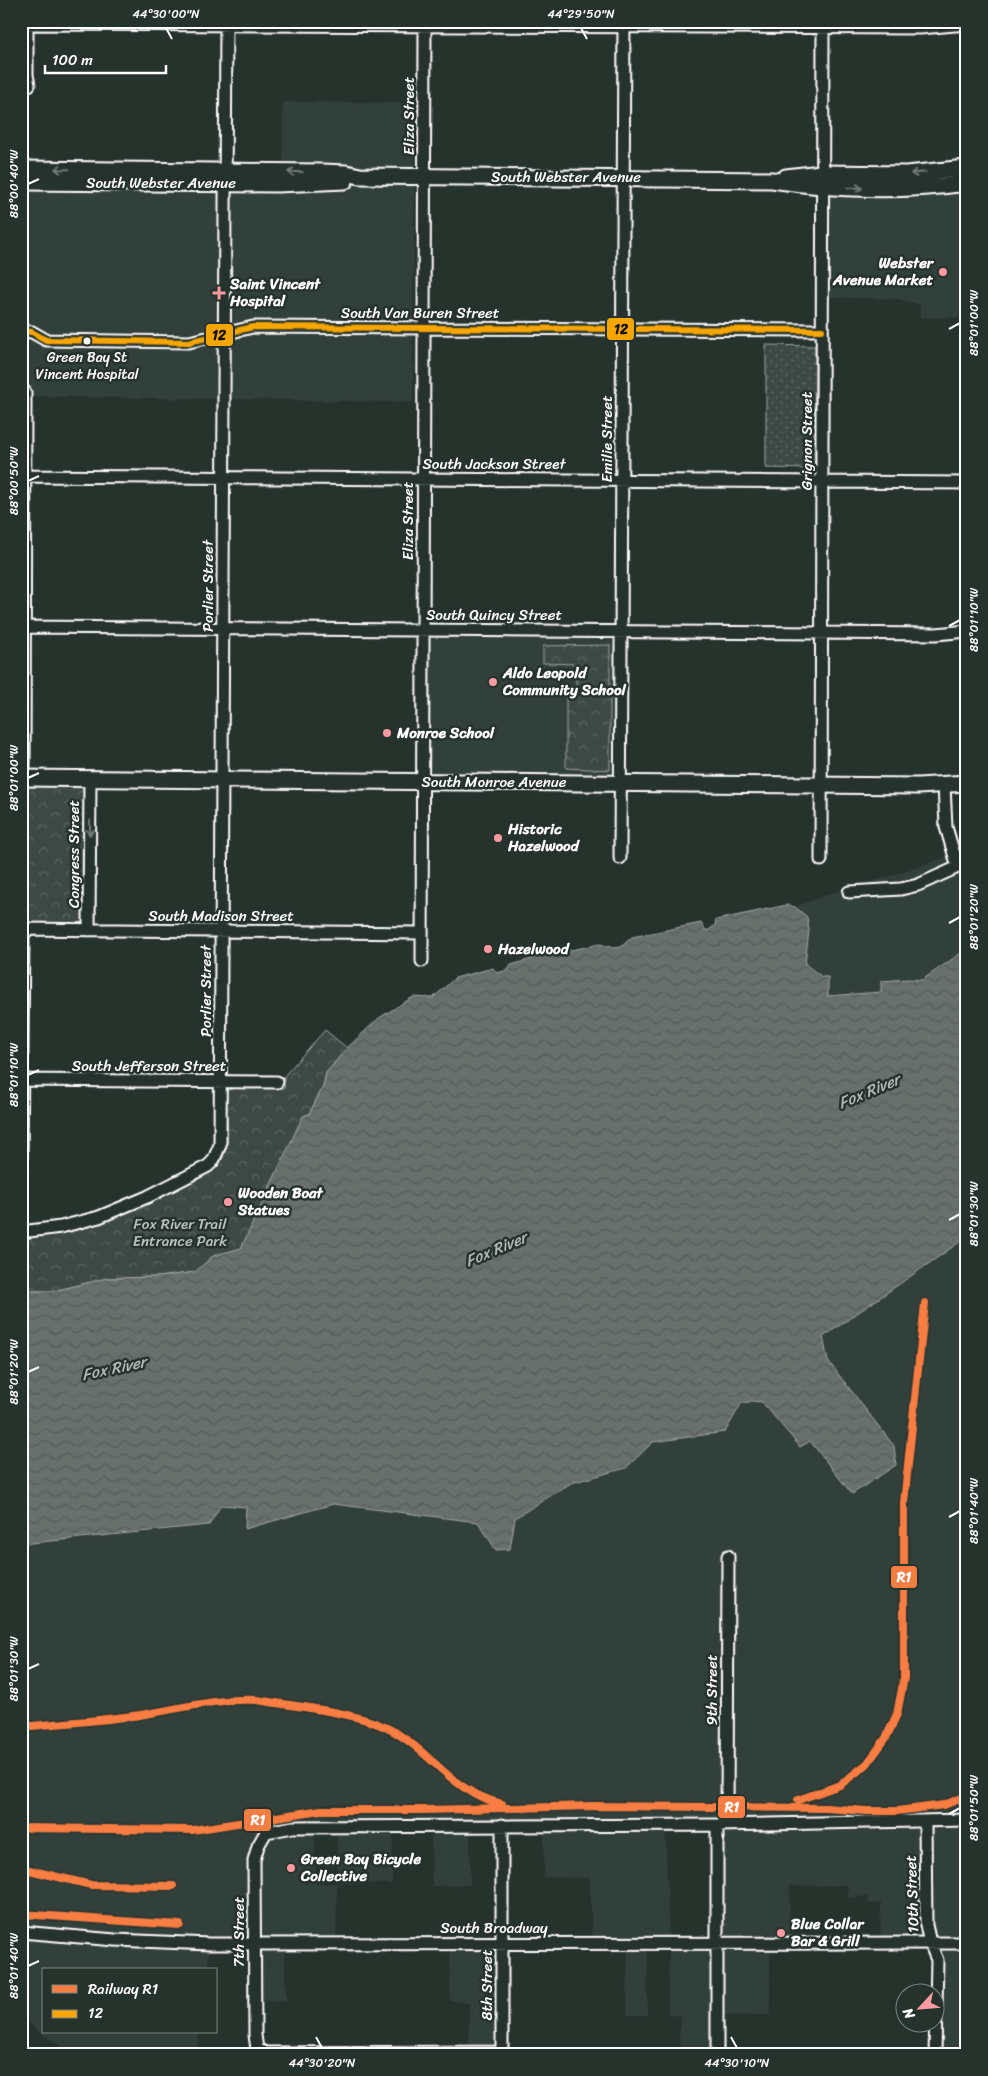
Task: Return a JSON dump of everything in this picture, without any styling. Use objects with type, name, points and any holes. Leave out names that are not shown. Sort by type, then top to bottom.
[{"type":"main road","name":"South Webster Avenue","points":[[21,182],[225,178],[330,172],[360,176],[821,180],[967,168]]},
{"type":"main road","name":"South Webster Avenue","points":[[21,169],[225,178]]},
{"type":"main road","name":"South Webster Avenue","points":[[821,180],[905,189],[967,183]]},
{"type":"main road","name":"South Monroe Avenue","points":[[22,778],[820,785],[944,785],[967,783]]},
{"type":"street","points":[[29,85],[25,23],[226,22],[823,25],[920,28],[967,24]]},
{"type":"street","name":"Porlier Street","points":[[21,1232],[75,1224],[122,1208],[202,1170],[213,1161],[219,1151],[223,780],[226,22]]},
{"type":"street","name":"Eliza Street","points":[[422,961],[425,23]]},
{"type":"street","name":"Emilie Street","points":[[620,858],[624,24]]},
{"type":"street","name":"Grignon Street","points":[[821,860],[821,180],[823,25]]},
{"type":"street","name":"South Van Buren Street","points":[[21,331],[32,332],[46,340],[189,342],[253,327],[822,330]]},
{"type":"street","points":[[22,778],[25,392]]},
{"type":"street","name":"South Jackson Street","points":[[23,476],[967,483]]},
{"type":"street","name":"South Quincy Street","points":[[23,627],[936,634],[967,632]]},
{"type":"street","name":"Congress Street","points":[[89,930],[90,779]]},
{"type":"street","points":[[848,892],[901,889],[918,885],[962,865],[946,827],[944,785]]},
{"type":"street","points":[[21,1171],[22,930]]},
{"type":"street","name":"South Madison Street","points":[[22,930],[421,933]]},
{"type":"street","name":"South Jefferson Street","points":[[22,1080],[277,1082]]},
{"type":"street","name":"9th Street","points":[[717,2055],[717,1944],[722,1825],[728,1556]]},
{"type":"street","points":[[502,1825],[722,1825],[967,1820]]},
{"type":"street","name":"10th Street","points":[[925,1821],[926,1925],[930,1943],[937,1960],[935,2055]]},
{"type":"street","name":"7th Street","points":[[502,1825],[293,1827],[278,1829],[266,1832],[258,1846],[254,1860],[255,2035],[257,2049],[266,2053],[502,2054]]},
{"type":"street","name":"8th Street","points":[[502,1825],[502,2054]]},
{"type":"street","name":"South Broadway","points":[[21,1932],[153,1942],[967,1943]]},
{"type":"shaded area","name":"Saint Vincent Hospital","points":[[283,102],[415,103],[413,402],[21,396],[21,189],[283,189]]},
{"type":"shaded area","points":[[967,168],[967,317],[920,318],[920,305],[899,299],[822,297],[821,173]]},
{"type":"shaded area","points":[[434,637],[607,639],[612,641],[614,647],[614,766],[612,773],[606,775],[433,773],[428,767],[428,644],[430,639]]},
{"type":"shaded area","points":[[967,849],[967,949],[922,980],[908,979],[881,982],[881,992],[828,996],[822,977],[805,964],[809,930],[807,917],[795,907],[829,894],[907,871]]},
{"type":"shaded area","points":[[967,1237],[967,2055],[935,2055],[935,2034],[946,2034],[946,1984],[936,1984],[937,1960],[930,1944],[880,1943],[881,1903],[869,1903],[868,1896],[848,1898],[848,1885],[790,1886],[789,1944],[770,1944],[770,2015],[717,2015],[717,2055],[679,2055],[680,2015],[668,2015],[669,1944],[648,1944],[647,2015],[627,2015],[628,1944],[592,1943],[590,1878],[544,1877],[544,1825],[470,1826],[470,1885],[432,1886],[431,1826],[393,1826],[392,1884],[337,1883],[336,1943],[284,1943],[286,2000],[255,2002],[254,1943],[210,1944],[207,1968],[42,1968],[42,2034],[199,2034],[197,2055],[60,2055],[60,2044],[40,2033],[21,2015],[21,1544],[209,1526],[221,1504],[246,1507],[246,1529],[333,1504],[478,1522],[496,1550],[515,1518],[571,1483],[626,1468],[653,1442],[725,1432],[741,1404],[752,1401],[762,1402],[800,1447],[810,1440],[894,1446],[828,1361],[823,1337]],"holes":[[[665,1825],[717,1825],[717,1944],[669,1943]],[[314,1827],[337,1827],[337,1883],[316,1884]]]},
{"type":"shaded area","points":[[450,1943],[502,1943],[502,2052],[469,2052],[469,2003],[450,2000]]},
{"type":"green space","points":[[766,345],[815,346],[814,469],[766,468]]},
{"type":"green space","points":[[610,645],[610,770],[566,768],[566,697],[576,697],[576,664],[543,663],[543,646]]},
{"type":"green space","points":[[21,778],[90,779],[89,930],[21,929]]},
{"type":"green space","name":"Fox River Trail Entrance Park","points":[[325,1030],[347,1048],[326,1073],[323,1087],[309,1114],[303,1116],[293,1138],[239,1295],[213,1256],[195,1272],[159,1277],[107,1278],[54,1291],[21,1291],[21,1237],[63,1233],[103,1222],[142,1206],[208,1174],[221,1162],[226,1146],[228,1129],[225,1095],[228,1090],[241,1087],[284,1088],[284,1076]]},
{"type":"water","name":"Fox River","points":[[787,905],[795,907],[807,917],[809,930],[805,964],[822,977],[828,977],[828,996],[881,992],[881,981],[922,980],[967,949],[967,1237],[823,1337],[828,1361],[894,1446],[896,1465],[852,1494],[810,1441],[800,1447],[762,1402],[752,1401],[741,1404],[725,1432],[653,1442],[626,1468],[571,1483],[515,1518],[510,1549],[496,1550],[478,1522],[333,1504],[245,1529],[246,1507],[221,1505],[209,1525],[21,1544],[21,1291],[54,1291],[107,1278],[159,1277],[195,1272],[213,1256],[241,1248],[303,1116],[309,1114],[323,1087],[326,1073],[347,1048],[379,1018],[413,997],[433,998],[455,978],[493,968],[497,973],[508,970],[511,965],[542,956],[600,944],[615,948],[621,947],[632,937],[701,923],[705,930],[709,930],[715,925],[716,920]]},
{"type":"rail line","name":"R1","points":[[798,1800],[840,1785],[867,1764],[886,1738],[897,1714],[904,1678],[904,1503],[925,1303]]},
{"type":"rail line","name":"R1","points":[[21,1727],[125,1717],[242,1700],[257,1700],[330,1711],[367,1720],[398,1734],[457,1783],[470,1791],[502,1804]]},
{"type":"rail line","name":"R1","points":[[21,1828],[193,1830],[321,1810],[424,1810],[593,1806],[826,1808],[897,1811],[944,1805],[967,1796]]},
{"type":"rail line","name":"R1","points":[[21,1868],[91,1885],[173,1886]]},
{"type":"rail line","name":"R1","points":[[21,1914],[180,1925]]},
{"type":"transit line","name":"12","points":[[21,331],[32,332],[46,340],[189,342],[253,327],[822,330]]},
{"type":"place","name":"Webster Avenue Market","points":[[943,272]]},
{"type":"place","name":"Saint Vincent Hospital","points":[[219,293]]},
{"type":"place","name":"Green Bay St Vincent Hospital","points":[[87,341]]},
{"type":"place","name":"Aldo Leopold Community School","points":[[493,682]]},
{"type":"place","name":"Monroe School","points":[[387,733]]},
{"type":"place","name":"Historic Hazelwood","points":[[498,838]]},
{"type":"place","name":"Hazelwood","points":[[488,949]]},
{"type":"place","name":"Wooden Boat Statues","points":[[228,1202]]},
{"type":"place","name":"Green Bay Bicycle Collective","points":[[291,1868]]},
{"type":"place","name":"Blue Collar Bar & Grill","points":[[781,1933]]}]
